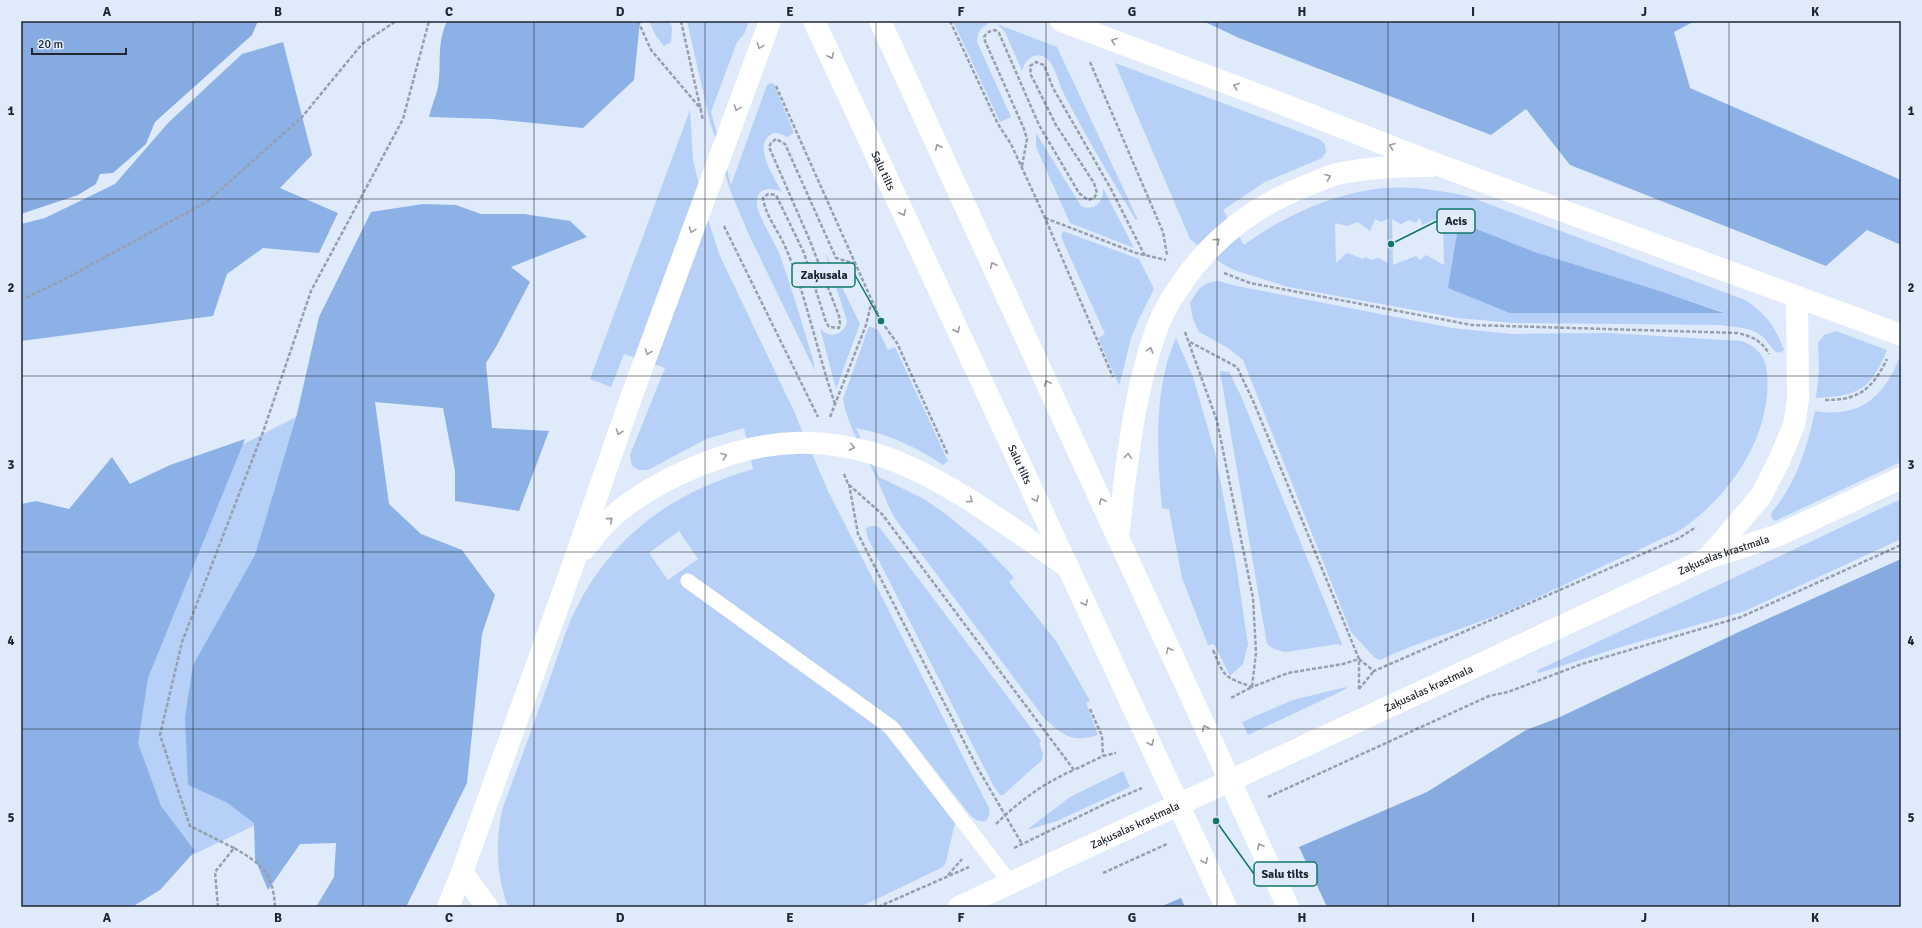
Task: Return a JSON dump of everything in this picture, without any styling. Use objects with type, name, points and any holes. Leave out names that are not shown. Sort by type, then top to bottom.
[{"type":"main road","points":[[448,907],[575,559],[632,395],[770,21]]},
{"type":"main road","name":"Salu tilts","points":[[814,21],[1226,907]]},
{"type":"main road","points":[[880,21],[1288,907]]},
{"type":"main road","points":[[1061,21],[1272,100],[1441,166],[1900,334]]},
{"type":"main road","points":[[1118,536],[1130,440],[1148,354],[1159,321],[1189,272],[1214,244],[1232,227],[1252,212],[1292,191],[1335,175],[1379,167],[1441,166]]},
{"type":"main road","points":[[1708,558],[1761,496],[1779,462],[1794,426],[1798,400],[1797,297]]},
{"type":"main road","points":[[575,559],[606,523],[640,495],[687,470],[728,454],[765,445],[791,442],[820,443],[853,447],[885,456],[937,480],[968,499],[1069,568]]},
{"type":"main road","name":"Zaķusalas krastmala","points":[[959,907],[1708,558],[1779,536],[1901,478]]},
{"type":"main road","points":[[462,872],[487,907]]},
{"type":"lane","points":[[688,581],[891,726],[1011,884]]},
{"type":"path","points":[[21,300],[66,279],[208,201],[302,117],[362,44],[396,21]]},
{"type":"path","points":[[275,907],[269,876],[255,859],[190,826],[160,735],[182,642],[262,432],[311,291],[403,119],[429,21]]},
{"type":"path","points":[[638,21],[651,50],[702,111]]},
{"type":"path","points":[[950,21],[998,124],[1011,144],[1022,166],[1113,378]]},
{"type":"path","points":[[1022,166],[1027,139],[984,37],[987,33],[995,30],[999,33],[1039,125],[1079,193],[1088,200],[1094,198],[1096,193],[1094,183],[1056,125],[1031,75],[1030,66],[1032,63],[1036,62],[1044,65],[1053,88],[1111,189],[1146,256]]},
{"type":"path","points":[[1045,218],[1146,256],[1168,261],[1163,232],[1088,57]]},
{"type":"path","points":[[775,84],[881,321],[897,343],[949,456]]},
{"type":"path","points":[[835,404],[823,370],[795,271],[783,242],[764,206],[763,198],[768,194],[776,195],[804,253],[826,322],[829,327],[838,328],[840,324],[839,316],[810,240],[769,147],[776,139],[785,144],[836,258],[856,264]]},
{"type":"path","points":[[1222,272],[1250,283],[1472,325],[1738,333],[1754,337],[1763,344],[1771,358]]},
{"type":"path","points":[[828,424],[866,324],[872,300]]},
{"type":"path","points":[[1185,330],[1217,421],[1253,598],[1256,653],[1252,687]]},
{"type":"path","points":[[1798,400],[1841,400],[1864,392],[1879,376],[1900,334]]},
{"type":"path","points":[[1190,342],[1237,368],[1254,403],[1359,659],[1359,689]]},
{"type":"path","points":[[848,484],[858,534],[977,767],[1022,844]]},
{"type":"path","points":[[1352,692],[1359,689],[1374,671],[1679,538],[1697,526]]},
{"type":"path","points":[[1266,798],[1489,696],[1508,692],[1582,664],[1742,618],[1901,545]]},
{"type":"path","points":[[1213,650],[1223,673],[1229,678],[1252,687]]},
{"type":"path","points":[[1359,659],[1374,671]]},
{"type":"path","points":[[1231,698],[1252,687],[1288,673],[1343,664],[1359,659]]},
{"type":"path","points":[[1090,709],[1102,736],[1103,756]]},
{"type":"path","points":[[1014,808],[1056,777],[1074,770]]},
{"type":"path","points":[[878,907],[947,875],[992,858],[1107,803],[1149,785]]},
{"type":"path","points":[[1102,873],[1174,840]]},
{"type":"path","points":[[218,907],[215,872],[234,848]]},
{"type":"shaded area","points":[[21,21],[258,21],[252,35],[155,122],[146,144],[113,173],[100,174],[96,184],[78,195],[21,214]]},
{"type":"shaded area","points":[[447,21],[640,21],[634,80],[583,128],[492,119],[429,117],[438,87],[440,47]]},
{"type":"shaded area","points":[[649,21],[670,21],[672,28],[671,42],[664,46],[656,36]]},
{"type":"shaded area","points":[[687,21],[749,21],[744,34],[737,42],[711,112],[731,185],[767,85],[771,83],[774,84],[794,133],[787,137],[774,133],[765,140],[764,155],[782,192],[773,189],[764,190],[758,195],[757,205],[766,229],[784,266],[813,359],[815,371],[750,237],[730,190],[709,118]]},
{"type":"shaded area","points":[[953,21],[988,21],[988,24],[980,31],[977,42],[1011,117],[1000,122]]},
{"type":"shaded area","points":[[1203,21],[1695,21],[1674,32],[1690,88],[1901,180],[1901,245],[1867,230],[1826,266],[1570,165],[1526,109],[1491,135],[1239,38]]},
{"type":"shaded area","points":[[997,24],[1057,47],[1138,220],[1135,219],[1081,126],[1049,61],[1045,57],[1036,55],[1026,62],[1022,71],[1005,32]]},
{"type":"shaded area","points":[[283,42],[312,155],[280,188],[338,213],[319,253],[263,248],[227,274],[213,316],[21,341],[21,224],[45,218],[115,184],[168,123],[242,54]]},
{"type":"shaded area","points":[[1115,63],[1319,139],[1325,144],[1326,152],[1322,158],[1265,182],[1223,210],[1244,245],[1259,234],[1293,215],[1349,194],[1387,188],[1417,188],[1467,196],[1745,300],[1765,316],[1774,328],[1784,350],[1779,353],[1774,350],[1759,334],[1748,329],[1737,327],[1720,325],[1513,323],[1458,318],[1288,287],[1237,271],[1224,265],[1190,239]],"holes":[[[1443,216],[1444,265],[1426,255],[1420,260],[1416,256],[1393,265],[1392,219],[1401,224],[1409,220],[1416,223],[1420,218],[1422,225]],[[1389,218],[1388,263],[1378,258],[1371,260],[1366,257],[1363,259],[1347,253],[1336,263],[1335,223],[1347,226],[1358,222],[1370,231],[1375,219],[1381,222]],[[1459,222],[1535,252],[1723,312],[1510,313]]]},
{"type":"shaded area","points":[[690,110],[693,159],[704,206],[719,254],[793,409],[828,491],[989,808],[990,814],[986,821],[977,820],[970,815],[899,724],[705,584],[739,627],[884,732],[955,823],[946,862],[943,867],[860,907],[508,907],[499,869],[498,845],[500,820],[503,807],[566,633],[577,607],[592,581],[609,557],[650,519],[673,503],[698,490],[724,478],[753,469],[744,428],[706,439],[648,470],[639,470],[632,466],[630,455],[665,368],[624,354],[611,387],[590,379]],"holes":[[[679,531],[698,559],[668,580],[649,553]]]},
{"type":"shaded area","points":[[1036,133],[1081,206],[1086,208],[1094,207],[1102,198],[1103,188],[1134,248],[1070,223],[1036,147]]},
{"type":"shaded area","points":[[423,204],[456,205],[481,214],[524,214],[570,221],[587,237],[511,267],[530,282],[486,363],[492,428],[549,431],[519,511],[455,501],[455,471],[443,408],[375,402],[389,504],[421,534],[462,550],[495,595],[482,634],[467,783],[406,907],[316,907],[334,877],[336,843],[300,844],[268,890],[255,859],[254,823],[226,802],[188,785],[185,717],[193,665],[255,555],[297,414],[319,317],[371,212]]},
{"type":"shaded area","points":[[1459,222],[1535,252],[1660,291],[1724,313],[1510,313],[1448,288]]},
{"type":"shaded area","points":[[1063,231],[1139,259],[1154,289],[1131,338],[1119,385],[1098,338],[1105,334],[1061,237]]},
{"type":"shaded area","points":[[825,252],[860,324],[836,389],[820,328],[827,334],[832,335],[840,333],[846,326],[847,321]]},
{"type":"shaded area","points":[[1218,281],[1452,328],[1511,334],[1608,333],[1741,341],[1756,349],[1761,355],[1767,369],[1768,386],[1764,415],[1750,453],[1739,471],[1713,503],[1682,529],[1510,610],[1412,646],[1380,660],[1375,658],[1351,632],[1243,360],[1228,348],[1199,332],[1193,319],[1190,303],[1195,294],[1204,285]]},
{"type":"shaded area","points":[[869,326],[878,330],[888,350],[895,347],[948,461],[943,465],[923,452],[902,442],[856,428],[879,477],[924,499],[947,515],[980,542],[1011,574],[1014,578],[1009,582],[1056,641],[1090,701],[1086,703],[1098,735],[1074,738],[1057,729],[1044,718],[896,520],[852,428],[843,399]]},
{"type":"shaded area","points":[[1836,331],[1887,350],[1875,374],[1869,382],[1861,388],[1843,395],[1816,398],[1819,371],[1818,343],[1824,335]]},
{"type":"shaded area","points":[[1176,338],[1193,377],[1215,453],[1235,557],[1248,645],[1243,664],[1230,676],[1214,644],[1208,645],[1182,578],[1169,509],[1162,508],[1158,422],[1163,378]]},
{"type":"shaded area","points":[[1900,356],[1901,462],[1775,521],[1771,517],[1772,512],[1788,489],[1800,464],[1815,411],[1831,413],[1845,411],[1858,408],[1869,402],[1887,383]]},
{"type":"shaded area","points":[[1220,371],[1229,372],[1241,396],[1342,644],[1340,646],[1339,644],[1285,652],[1274,649],[1267,644]]},
{"type":"shaded area","points":[[345,392],[325,792],[83,907],[21,907],[83,526]]},
{"type":"shaded area","points":[[245,439],[148,678],[138,743],[161,806],[195,851],[160,890],[132,907],[21,907],[21,504],[36,501],[69,509],[112,457],[130,484],[170,465]]},
{"type":"shaded area","points":[[1901,499],[1901,539],[1745,611],[1624,646],[1539,673],[1536,671]]},
{"type":"shaded area","points":[[870,526],[880,528],[1041,741],[1039,744],[1043,753],[1042,760],[1003,795],[1000,795],[993,785],[877,557],[867,536],[866,528]]},
{"type":"shaded area","points":[[1901,559],[1901,907],[1160,907],[1427,792],[1526,730],[1558,718],[1743,630]]},
{"type":"shaded area","points":[[1346,687],[1346,689],[1248,735],[1242,722],[1293,700]]},
{"type":"shaded area","points":[[1123,771],[1130,787],[1057,821],[1027,830],[1070,797]]},
{"type":"pier","points":[[1298,845],[1327,907],[1185,907],[1180,896]]},
{"type":"place","name":"Acis","points":[[1391,244]]},
{"type":"place","name":"Zaķusala","points":[[881,321]]},
{"type":"place","name":"Salu tilts","points":[[1216,821]]}]
